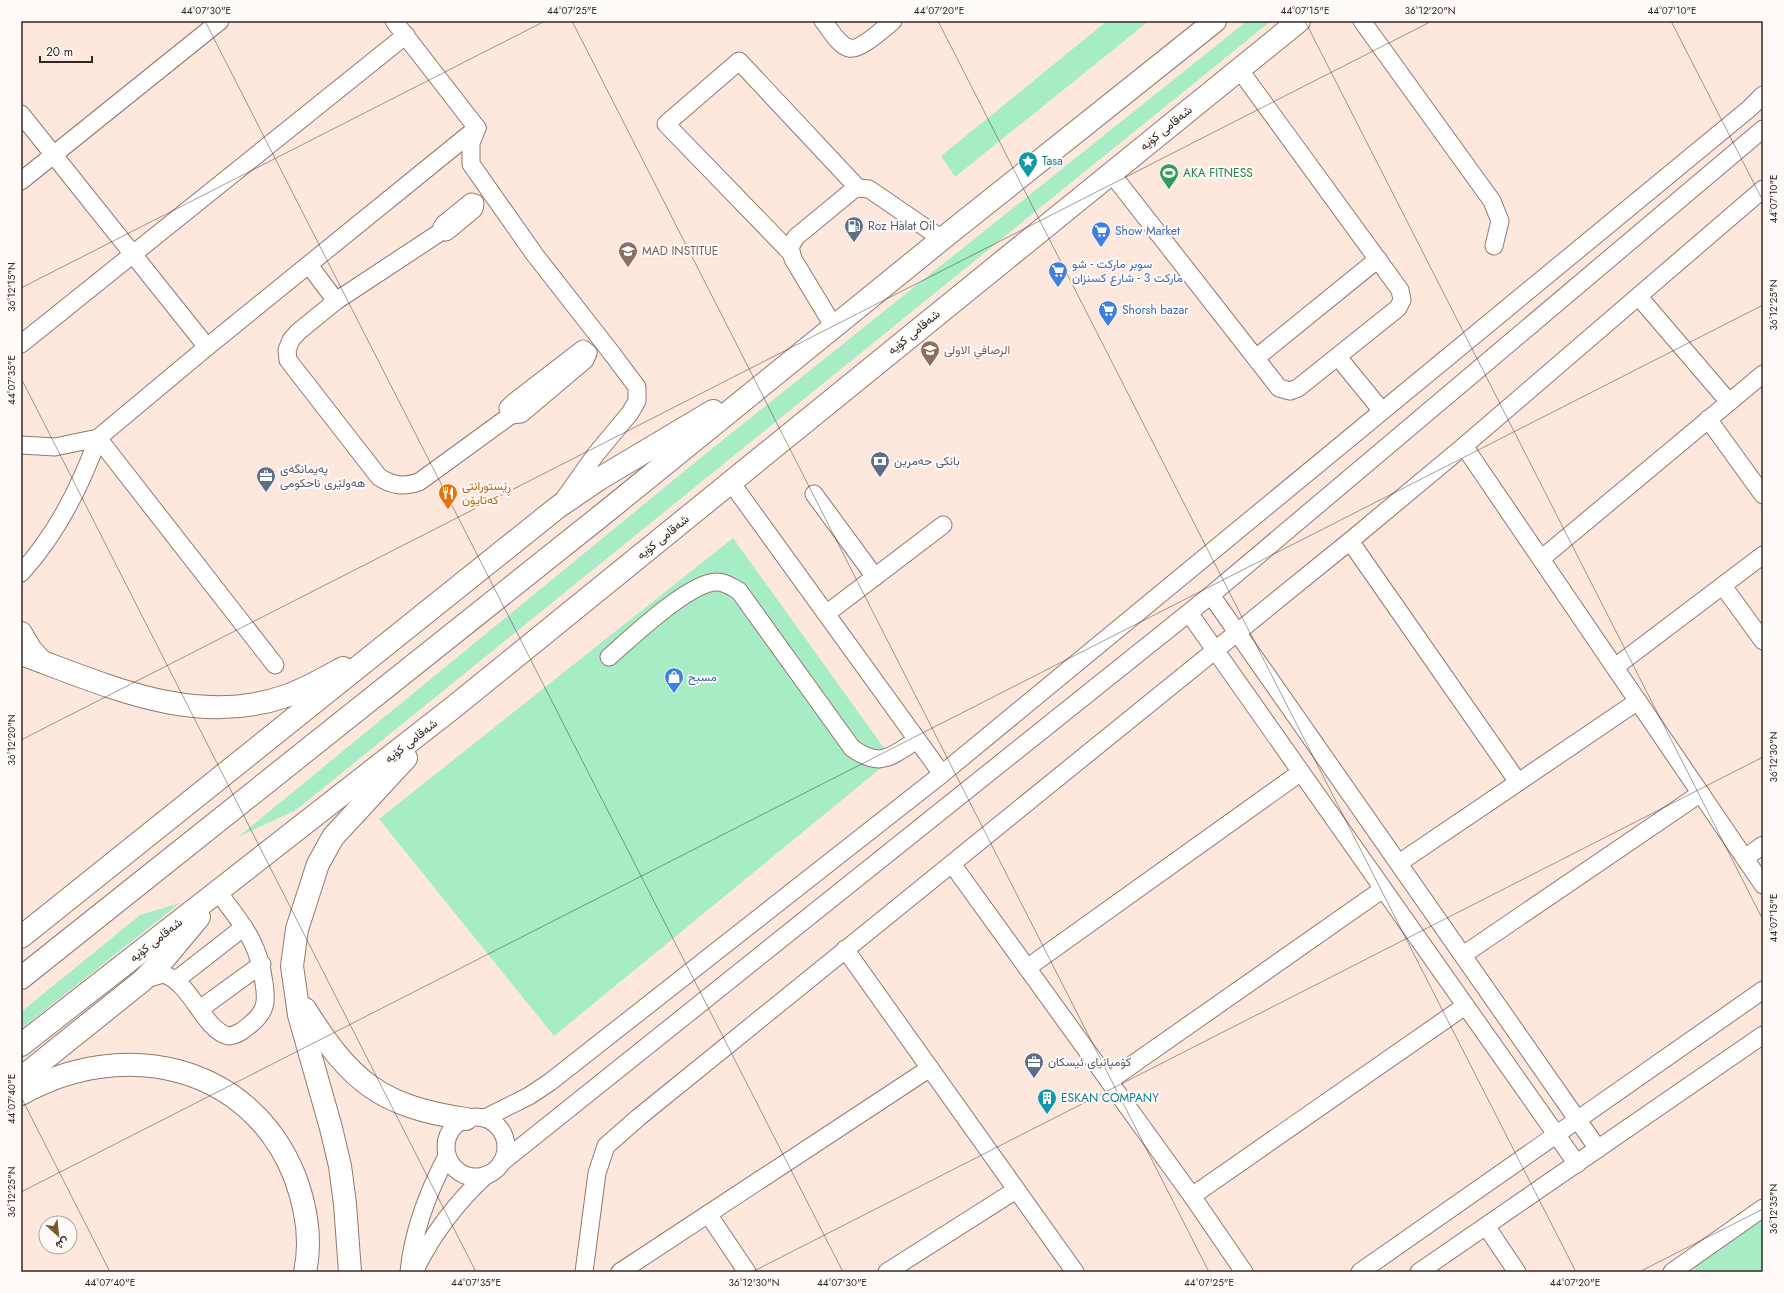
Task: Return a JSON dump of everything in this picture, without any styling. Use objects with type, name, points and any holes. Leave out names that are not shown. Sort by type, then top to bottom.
[{"type":"highway","points":[[21,978],[608,511],[942,239],[1215,21]]},
{"type":"highway","name":"شەقامی کۆیە","points":[[21,1045],[455,706],[730,481],[1299,21]]},
{"type":"highway","points":[[21,937],[558,507],[599,479],[773,376]]},
{"type":"highway","points":[[21,633],[31,650],[31,657],[147,698],[170,704],[217,708],[263,702],[286,696],[308,687],[383,646]]},
{"type":"highway","points":[[350,1272],[346,1204],[340,1166],[331,1128],[299,1015],[295,994],[292,966],[297,928],[318,864],[333,837],[455,706]]},
{"type":"highway","points":[[21,1078],[142,980],[180,941],[218,892]]},
{"type":"highway","points":[[295,994],[326,1043],[347,1068],[369,1087],[406,1106],[443,1115],[476,1119]]},
{"type":"highway","points":[[21,1094],[56,1078],[81,1071],[107,1066],[134,1065],[160,1067],[186,1072],[224,1091],[246,1108],[271,1133],[292,1170],[300,1192],[306,1216],[308,1240],[305,1272]]},
{"type":"street","points":[[21,181],[220,21]]},
{"type":"street","points":[[394,21],[477,128]]},
{"type":"street","points":[[823,21],[841,43],[848,48],[858,48],[894,21]]},
{"type":"street","points":[[1362,21],[1492,201],[1500,221],[1494,246]]},
{"type":"street","points":[[21,344],[406,35]]},
{"type":"street","points":[[834,327],[791,253],[666,124],[739,61],[858,188],[869,189],[942,239]]},
{"type":"street","points":[[1111,173],[1279,388],[1290,391],[1298,388],[1338,357],[1398,308],[1402,300],[1400,290],[1239,70]]},
{"type":"street","points":[[486,1175],[477,1177],[462,1174],[451,1165],[447,1156],[446,1147],[449,1134],[458,1123],[476,1119],[529,1096],[550,1082],[942,774],[1744,113],[1763,95]]},
{"type":"street","points":[[21,114],[206,347]]},
{"type":"street","points":[[21,445],[55,447],[98,438],[206,347],[477,128]]},
{"type":"street","points":[[477,128],[471,143],[471,164],[535,255],[637,387],[638,401],[596,454],[558,507]]},
{"type":"street","points":[[414,1272],[432,1237],[444,1220],[471,1189],[486,1175],[495,1170],[501,1163],[1211,595],[1763,129]]},
{"type":"street","points":[[791,253],[790,247],[796,237],[858,188]]},
{"type":"street","points":[[584,1272],[597,1173],[606,1146],[639,1117],[845,949],[1350,541],[1639,297],[1763,189]]},
{"type":"street","points":[[442,231],[336,301],[291,340],[287,350],[288,360],[379,477],[388,483],[398,486],[409,486],[419,482],[511,415],[521,414],[585,360],[588,356],[587,351],[583,349],[578,351],[513,403],[508,408],[511,415]]},
{"type":"street","points":[[1256,358],[1378,259]]},
{"type":"street","points":[[309,265],[336,301]]},
{"type":"street","points":[[1639,297],[1729,402]]},
{"type":"street","points":[[1338,357],[1382,411]]},
{"type":"street","points":[[1541,559],[1763,374]]},
{"type":"street","points":[[1708,420],[1763,495]]},
{"type":"street","points":[[22,571],[48,540],[68,508],[85,474],[98,438]]},
{"type":"street","points":[[98,438],[276,665]]},
{"type":"street","points":[[1464,446],[1763,884]]},
{"type":"street","points":[[730,481],[942,774]]},
{"type":"street","points":[[814,494],[874,577]]},
{"type":"street","points":[[826,614],[943,525]]},
{"type":"street","points":[[1350,541],[1518,782]]},
{"type":"street","points":[[1615,667],[1763,555]]},
{"type":"street","points":[[609,657],[680,598],[695,589],[717,582],[727,584],[739,591],[852,748],[865,756],[878,760],[886,758],[917,740]]},
{"type":"street","points":[[1723,586],[1763,642]]},
{"type":"street","points":[[1211,595],[1598,1149]]},
{"type":"street","points":[[1189,613],[1576,1164]]},
{"type":"street","points":[[1399,863],[1638,701]]},
{"type":"street","points":[[1027,968],[1301,772]]},
{"type":"street","points":[[1463,955],[1701,793]]},
{"type":"street","points":[[1745,858],[1763,845]]},
{"type":"street","points":[[952,864],[1192,1196],[1244,1272]]},
{"type":"street","points":[[1109,1081],[1383,889]]},
{"type":"street","points":[[142,980],[163,974],[176,980],[222,1034],[228,1036],[240,1033],[258,1018],[266,1004],[262,964],[252,939],[218,892]]},
{"type":"street","points":[[176,980],[244,927]]},
{"type":"street","points":[[845,949],[1075,1272]]},
{"type":"street","points":[[200,1009],[262,964]]},
{"type":"street","points":[[1360,1272],[1763,990]]},
{"type":"street","points":[[1192,1196],[1466,1006]]},
{"type":"street","points":[[1418,1272],[1763,1035]]},
{"type":"street","points":[[620,1272],[930,1068]]},
{"type":"street","points":[[476,1119],[498,1127],[505,1141],[506,1148],[501,1163]]},
{"type":"street","points":[[409,1272],[415,1236],[423,1208],[447,1156]]},
{"type":"street","points":[[887,1272],[1016,1190]]},
{"type":"street","points":[[1681,1269],[1763,1208]]},
{"type":"street","points":[[708,1214],[747,1272]]},
{"type":"street","points":[[1486,1226],[1518,1272]]},
{"type":"green space","points":[[1107,21],[1149,21],[955,177],[941,156]]},
{"type":"green space","points":[[1247,21],[1271,21],[296,810],[238,837],[704,455]]},
{"type":"green space","points":[[733,538],[892,759],[554,1036],[379,819]]},
{"type":"green space","points":[[180,903],[21,1029],[21,1012],[140,915]]},
{"type":"green space","points":[[1763,1216],[1763,1272],[1697,1272],[1692,1265]]},
{"type":"place","name":"Tasa","points":[[1028,178]]},
{"type":"place","name":"AKA FITNESS","points":[[1169,190]]},
{"type":"place","name":"Roz Halat Oil","points":[[854,243]]},
{"type":"place","name":"Show Market","points":[[1101,248]]},
{"type":"place","name":"MAD INSTITUE","points":[[628,268]]},
{"type":"place","name":"سوبر ماركت - شو ماركت 3 - شارع كسنزان","points":[[1058,288]]},
{"type":"place","name":"Shorsh bazar","points":[[1108,327]]},
{"type":"place","name":"الرصافي الاولى","points":[[930,367]]},
{"type":"place","name":"بانكی حه‌مرین","points":[[880,478]]},
{"type":"place","name":"پەیمانگەی هەولێری ناحکومی","points":[[266,493]]},
{"type":"place","name":"ڕێستورانتی کەتایۆن","points":[[448,510]]},
{"type":"place","name":"مسبح","points":[[674,694]]},
{"type":"place","name":"کۆمپانیای ئیسکان","points":[[1034,1079]]},
{"type":"place","name":"ESKAN COMPANY","points":[[1047,1115]]}]
